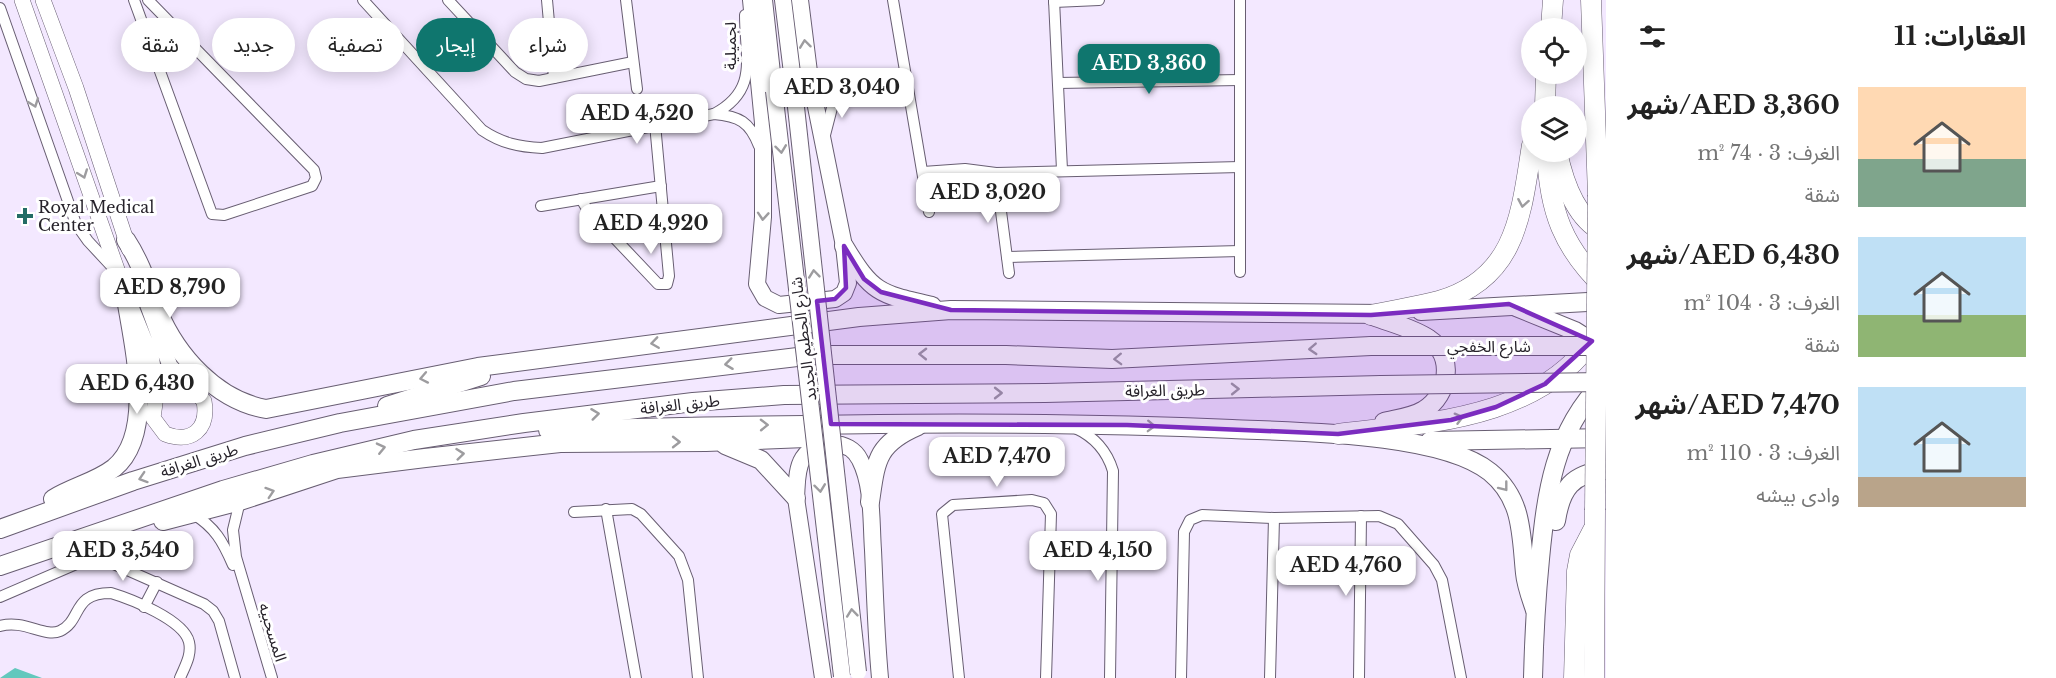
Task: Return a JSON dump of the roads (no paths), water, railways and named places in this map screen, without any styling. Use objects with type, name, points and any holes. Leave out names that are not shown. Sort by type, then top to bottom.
[{"type":"highway","points":[[1552,18],[1553,0]]},
{"type":"highway","points":[[1591,0],[1598,195],[1594,678]]},
{"type":"highway","points":[[1371,315],[1440,301],[1481,280],[1507,251],[1520,219],[1529,162]]},
{"type":"highway","points":[[1548,162],[1550,193],[1559,223],[1578,261],[1606,289]]},
{"type":"highway","points":[[1560,162],[1564,178],[1582,213],[1594,227],[1606,233]]},
{"type":"highway","points":[[126,240],[140,261],[159,313],[180,349],[221,391],[250,406],[280,408],[477,367],[544,357],[778,326],[951,310],[1371,315],[1509,304],[1606,301]]},
{"type":"highway","points":[[844,246],[864,279],[881,292],[890,297],[951,310]]},
{"type":"highway","points":[[22,520],[58,495],[114,468],[128,451],[138,423],[138,410],[125,292]]},
{"type":"highway","points":[[1509,304],[1575,331],[1601,346]]},
{"type":"highway","points":[[1338,434],[1423,410],[1436,400],[1444,386],[1446,369],[1442,353],[1431,340],[1371,315]]},
{"type":"highway","points":[[1338,434],[1451,420],[1496,407],[1545,384],[1573,362],[1601,346],[1606,320]]},
{"type":"highway","name":"طريق الغرافة","points":[[0,529],[190,462],[340,423],[514,391],[814,355],[1006,355],[1112,359],[1371,346]]},
{"type":"highway","name":"شارع الخفجي","points":[[1371,346],[1601,346]]},
{"type":"highway","points":[[340,423],[544,357]]},
{"type":"highway","points":[[1533,678],[1535,610],[1548,484],[1563,439],[1586,401],[1606,380]]},
{"type":"highway","name":"طريق الغرافة","points":[[0,566],[223,490],[313,464],[453,433],[693,402],[784,395],[1045,393],[1606,380]]},
{"type":"highway","points":[[453,433],[889,424],[1064,424],[1338,434],[1395,441],[1459,455],[1483,467],[1498,480],[1510,496],[1520,516],[1525,575],[1535,610]]},
{"type":"highway","points":[[71,542],[92,540],[193,514],[337,470],[560,443],[705,442],[870,435],[881,431],[889,424]]},
{"type":"highway","points":[[870,502],[874,470],[881,453],[892,439],[924,424]]},
{"type":"highway","points":[[1395,441],[1606,438]]},
{"type":"highway","points":[[705,442],[729,446],[761,460],[796,498]]},
{"type":"highway","points":[[1535,610],[1546,580],[1562,492],[1586,474],[1606,470]]},
{"type":"highway","points":[[1575,678],[1577,571],[1580,555],[1596,518]]},
{"type":"main road","points":[[22,0],[118,273],[155,369],[157,388],[153,418],[165,434],[175,437],[194,434],[205,421],[204,401],[170,366],[76,88],[43,0]]},
{"type":"main road","points":[[749,0],[760,74],[764,158],[763,218],[757,284],[765,298],[779,304],[840,296],[848,283],[844,246],[809,72],[800,0]]},
{"type":"main road","name":"شارع الحطيم الجديد","points":[[764,0],[851,676]]},
{"type":"main road","name":"شارع الحطيم الجديد","points":[[783,0],[794,89],[851,676]]},
{"type":"main road","points":[[824,678],[796,498],[798,470],[802,459],[809,451],[822,445],[837,443],[855,451],[862,462],[870,502],[880,678]]},
{"type":"street","points":[[134,0],[212,214],[224,216],[312,186],[316,178],[314,170],[148,0]]},
{"type":"street","name":"لجميلية","points":[[363,0],[492,137],[521,147],[542,148],[652,124],[714,114],[731,115],[745,122],[754,135],[764,158]]},
{"type":"street","points":[[448,0],[520,76],[533,81],[633,62]]},
{"type":"street","points":[[547,0],[554,78]]},
{"type":"street","points":[[626,0],[637,89]]},
{"type":"street","name":"لجميلية","points":[[714,114],[736,101],[745,82],[749,0]]},
{"type":"street","points":[[893,0],[929,212]]},
{"type":"street","points":[[1062,170],[1054,1],[1100,0]]},
{"type":"street","points":[[1240,0],[1240,272]]},
{"type":"street","points":[[0,8],[76,224],[88,241],[118,273]]},
{"type":"street","points":[[809,72],[826,84],[850,86],[906,76]]},
{"type":"street","points":[[1058,83],[1240,80]]},
{"type":"street","points":[[823,146],[830,111],[850,86]]},
{"type":"street","points":[[581,199],[587,209],[658,284],[663,285],[669,280],[660,181],[654,163],[652,124]]},
{"type":"street","points":[[923,172],[965,169],[996,173],[1240,167]]},
{"type":"street","points":[[926,187],[970,182],[996,173]]},
{"type":"street","points":[[996,173],[1009,273]]},
{"type":"street","points":[[541,206],[660,181]]},
{"type":"street","points":[[1007,257],[1240,251]]},
{"type":"street","points":[[1064,424],[1089,435],[1102,447],[1110,463],[1115,488],[1110,678]]},
{"type":"street","points":[[959,678],[942,514],[953,505],[1032,500],[1044,503],[1051,514],[1047,678]]},
{"type":"street","name":"المسحبيه","points":[[240,501],[233,537],[246,596]]},
{"type":"street","points":[[574,512],[627,508],[637,511],[684,563],[688,580],[698,678]]},
{"type":"street","points":[[606,509],[636,678]]},
{"type":"street","name":"المسحبيه","points":[[193,514],[207,522],[224,542],[246,596],[272,678]]},
{"type":"street","points":[[1181,678],[1186,525],[1195,516],[1202,515],[1274,518],[1379,516],[1392,520],[1438,572],[1445,588],[1461,678]]},
{"type":"street","points":[[1359,678],[1361,516]]},
{"type":"street","points":[[1270,678],[1274,518]]},
{"type":"street","points":[[0,597],[94,558],[108,559],[213,611],[235,678]]},
{"type":"street","points":[[144,608],[157,582]]},
{"type":"street","points":[[1,623],[26,624],[45,632],[61,630],[67,626],[83,601],[101,593],[120,596],[177,624],[187,635],[189,657],[180,678]]},
{"type":"place","name":"Royal Medical Center","points":[[25,216]]}]
